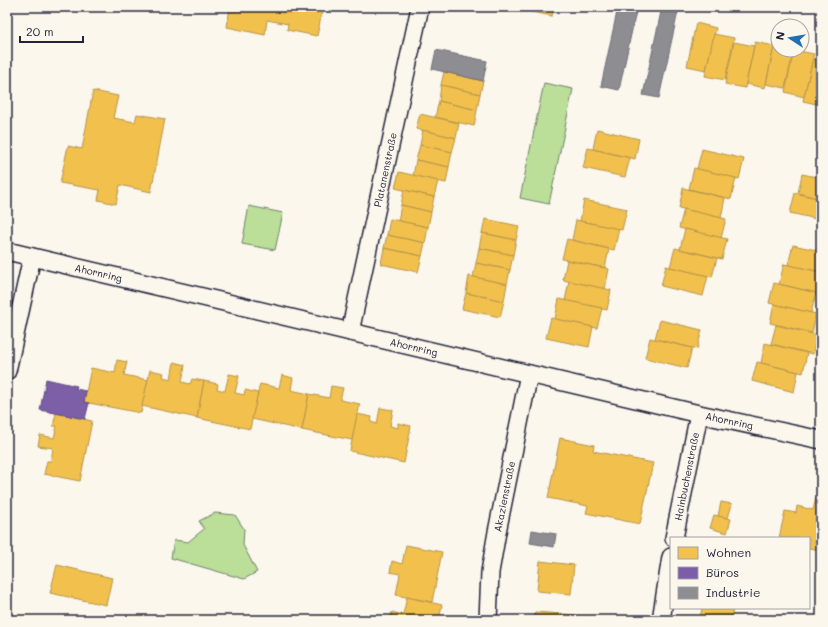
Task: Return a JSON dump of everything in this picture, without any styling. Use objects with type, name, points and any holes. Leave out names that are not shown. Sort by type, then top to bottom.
[{"type":"street","name":"Platanenstraße","points":[[350,332],[420,7]]},
{"type":"street","name":"Ahornring","points":[[7,251],[699,414],[821,440]]},
{"type":"street","points":[[7,371],[32,257]]},
{"type":"street","name":"Akazienstraße","points":[[488,620],[492,559],[529,374]]},
{"type":"street","name":"Hainbuchenstraße","points":[[674,537],[699,414]]},
{"type":"street","points":[[662,620],[670,564]]},
{"type":"green space","points":[[544,83],[573,89],[549,204],[520,198]]},
{"type":"green space","points":[[249,206],[283,213],[275,250],[242,244]]},
{"type":"green space","points":[[215,513],[235,515],[244,529],[243,545],[257,572],[244,579],[171,558],[174,540],[188,542],[204,529],[199,521]]},
{"type":"building: Wohnen","points":[[230,7],[323,7],[317,36],[287,30],[288,24],[267,20],[265,35],[227,27]]},
{"type":"building: Wohnen","points":[[523,7],[539,7],[537,13],[522,10]]},
{"type":"building: Wohnen","points":[[539,7],[554,7],[552,16],[537,13]]},
{"type":"building: Wohnen","points":[[696,23],[716,28],[706,70],[687,66]]},
{"type":"building: Wohnen","points":[[714,34],[734,38],[725,80],[705,76]]},
{"type":"building: Wohnen","points":[[734,42],[754,46],[745,88],[725,84]]},
{"type":"building: Wohnen","points":[[755,42],[770,45],[770,58],[771,58],[765,88],[746,84]]},
{"type":"building: Wohnen","points":[[810,53],[814,54],[804,97],[785,92],[792,58],[810,58]]},
{"type":"building: Wohnen","points":[[771,58],[792,58],[785,88],[766,84]]},
{"type":"building: Wohnen","points":[[813,59],[821,61],[821,105],[803,101]]},
{"type":"building: Wohnen","points":[[444,72],[483,81],[480,94],[441,85]]},
{"type":"building: Wohnen","points":[[441,85],[480,94],[477,110],[439,101]]},
{"type":"building: Wohnen","points":[[93,91],[118,96],[113,118],[135,122],[137,114],[165,119],[151,192],[120,185],[116,204],[98,200],[100,190],[60,183],[68,146],[82,149]]},
{"type":"building: Wohnen","points":[[439,101],[477,110],[474,126],[435,117]]},
{"type":"building: Wohnen","points":[[420,114],[459,123],[456,138],[416,129]]},
{"type":"building: Wohnen","points":[[597,129],[639,139],[635,159],[593,149]]},
{"type":"building: Wohnen","points":[[423,130],[456,138],[452,152],[420,145]]},
{"type":"building: Wohnen","points":[[420,145],[452,152],[449,167],[416,160]]},
{"type":"building: Wohnen","points":[[588,148],[630,158],[625,177],[583,168]]},
{"type":"building: Wohnen","points":[[702,149],[744,159],[739,179],[697,169]]},
{"type":"building: Wohnen","points":[[416,160],[449,167],[446,183],[413,176]]},
{"type":"building: Wohnen","points":[[694,168],[736,178],[731,199],[689,189]]},
{"type":"building: Wohnen","points":[[399,172],[438,181],[434,197],[395,188]]},
{"type":"building: Wohnen","points":[[802,174],[821,178],[821,199],[798,193]]},
{"type":"building: Wohnen","points":[[683,188],[725,198],[721,218],[679,208]]},
{"type":"building: Wohnen","points":[[404,190],[434,197],[431,212],[401,205]]},
{"type":"building: Wohnen","points":[[795,193],[821,199],[821,220],[790,213]]},
{"type":"building: Wohnen","points":[[584,200],[627,209],[622,230],[580,221]]},
{"type":"building: Wohnen","points":[[401,205],[431,212],[428,227],[398,221]]},
{"type":"building: Wohnen","points":[[684,209],[726,219],[721,238],[679,228]]},
{"type":"building: Wohnen","points":[[390,219],[428,227],[425,243],[387,235]]},
{"type":"building: Wohnen","points":[[485,219],[519,226],[516,240],[482,233]]},
{"type":"building: Wohnen","points":[[576,220],[619,229],[614,250],[572,240]]},
{"type":"building: Wohnen","points":[[685,229],[727,239],[722,259],[680,249]]},
{"type":"building: Wohnen","points":[[482,233],[516,240],[513,255],[479,248]]},
{"type":"building: Wohnen","points":[[387,235],[425,243],[422,256],[384,248]]},
{"type":"building: Wohnen","points":[[567,239],[609,249],[605,268],[562,259]]},
{"type":"building: Wohnen","points":[[793,245],[821,251],[821,272],[788,265]]},
{"type":"building: Wohnen","points":[[384,248],[422,256],[418,272],[381,264]]},
{"type":"building: Wohnen","points":[[479,248],[513,255],[510,270],[476,263]]},
{"type":"building: Wohnen","points":[[675,248],[717,258],[712,277],[670,267]]},
{"type":"building: Wohnen","points":[[567,260],[609,269],[605,289],[563,280]]},
{"type":"building: Wohnen","points":[[476,263],[510,270],[507,284],[473,277]]},
{"type":"building: Wohnen","points":[[784,264],[821,272],[821,294],[779,284]]},
{"type":"building: Wohnen","points":[[666,266],[708,276],[703,296],[661,286]]},
{"type":"building: Wohnen","points":[[469,276],[507,284],[504,301],[466,293]]},
{"type":"building: Wohnen","points":[[569,281],[611,290],[607,310],[565,301]]},
{"type":"building: Wohnen","points":[[774,283],[816,293],[811,313],[769,303]]},
{"type":"building: Wohnen","points":[[466,293],[504,301],[500,317],[462,309]]},
{"type":"building: Wohnen","points":[[559,299],[602,308],[597,328],[555,319]]},
{"type":"building: Wohnen","points":[[774,304],[816,314],[812,333],[770,323]]},
{"type":"building: Wohnen","points":[[551,318],[593,327],[589,347],[546,338]]},
{"type":"building: Wohnen","points":[[660,320],[702,330],[697,349],[655,339]]},
{"type":"building: Wohnen","points":[[776,325],[817,335],[813,354],[771,344]]},
{"type":"building: Wohnen","points":[[650,338],[692,348],[687,368],[645,358]]},
{"type":"building: Wohnen","points":[[765,343],[807,353],[803,373],[761,363]]},
{"type":"building: Wohnen","points":[[117,360],[127,362],[124,375],[148,380],[141,413],[84,402],[91,368],[115,373]]},
{"type":"building: Wohnen","points":[[174,362],[185,365],[182,382],[190,384],[192,379],[204,381],[197,418],[142,406],[150,370],[164,373],[163,377],[171,379]]},
{"type":"building: Wohnen","points":[[757,362],[798,372],[794,392],[752,381]]},
{"type":"building: Wohnen","points":[[229,374],[239,376],[235,393],[244,395],[245,390],[258,393],[250,429],[197,418],[204,381],[218,384],[217,389],[225,391]]},
{"type":"building: Wohnen","points":[[282,375],[293,378],[291,390],[309,394],[302,430],[252,419],[260,384],[279,388]]},
{"type":"building: Wohnen","points":[[331,386],[343,388],[340,400],[360,404],[352,440],[302,430],[309,394],[329,398]]},
{"type":"building: Wohnen","points":[[380,408],[393,410],[390,426],[398,428],[398,423],[411,426],[404,463],[350,451],[357,414],[372,417],[371,422],[377,424]]},
{"type":"building: Wohnen","points":[[56,413],[92,421],[80,481],[44,474],[47,461],[51,461],[53,448],[38,446],[40,435],[54,438],[57,426],[53,426]]},
{"type":"building: Wohnen","points":[[560,438],[594,445],[593,451],[653,463],[640,524],[586,513],[588,506],[548,498]]},
{"type":"building: Wohnen","points":[[816,498],[821,499],[821,550],[810,548],[810,537],[779,537],[785,511],[796,513],[797,506],[813,510]]},
{"type":"building: Wohnen","points":[[721,502],[732,504],[728,518],[718,516]]},
{"type":"building: Wohnen","points":[[714,515],[731,519],[727,533],[710,528]]},
{"type":"building: Wohnen","points":[[406,545],[442,552],[432,602],[396,595],[400,574],[390,572],[392,561],[402,564]]},
{"type":"building: Wohnen","points":[[540,561],[574,565],[571,594],[537,591]]},
{"type":"building: Wohnen","points":[[57,565],[112,578],[106,605],[50,593]]},
{"type":"building: Wohnen","points":[[407,597],[442,605],[439,620],[390,620],[392,612],[403,615]]},
{"type":"building: Wohnen","points":[[702,609],[733,609],[731,620],[709,620],[700,618]]},
{"type":"building: Wohnen","points":[[535,612],[576,615],[575,620],[534,620]]},
{"type":"building: Büros","points":[[46,379],[77,386],[76,389],[86,391],[84,402],[89,403],[85,419],[40,410]]},
{"type":"building: Industrie","points":[[618,7],[637,7],[619,90],[601,86]]},
{"type":"building: Industrie","points":[[662,7],[679,7],[659,98],[643,95]]},
{"type":"building: Industrie","points":[[436,50],[487,61],[483,81],[432,69]]},
{"type":"building: Industrie","points":[[532,530],[556,534],[554,547],[530,543]]}]
